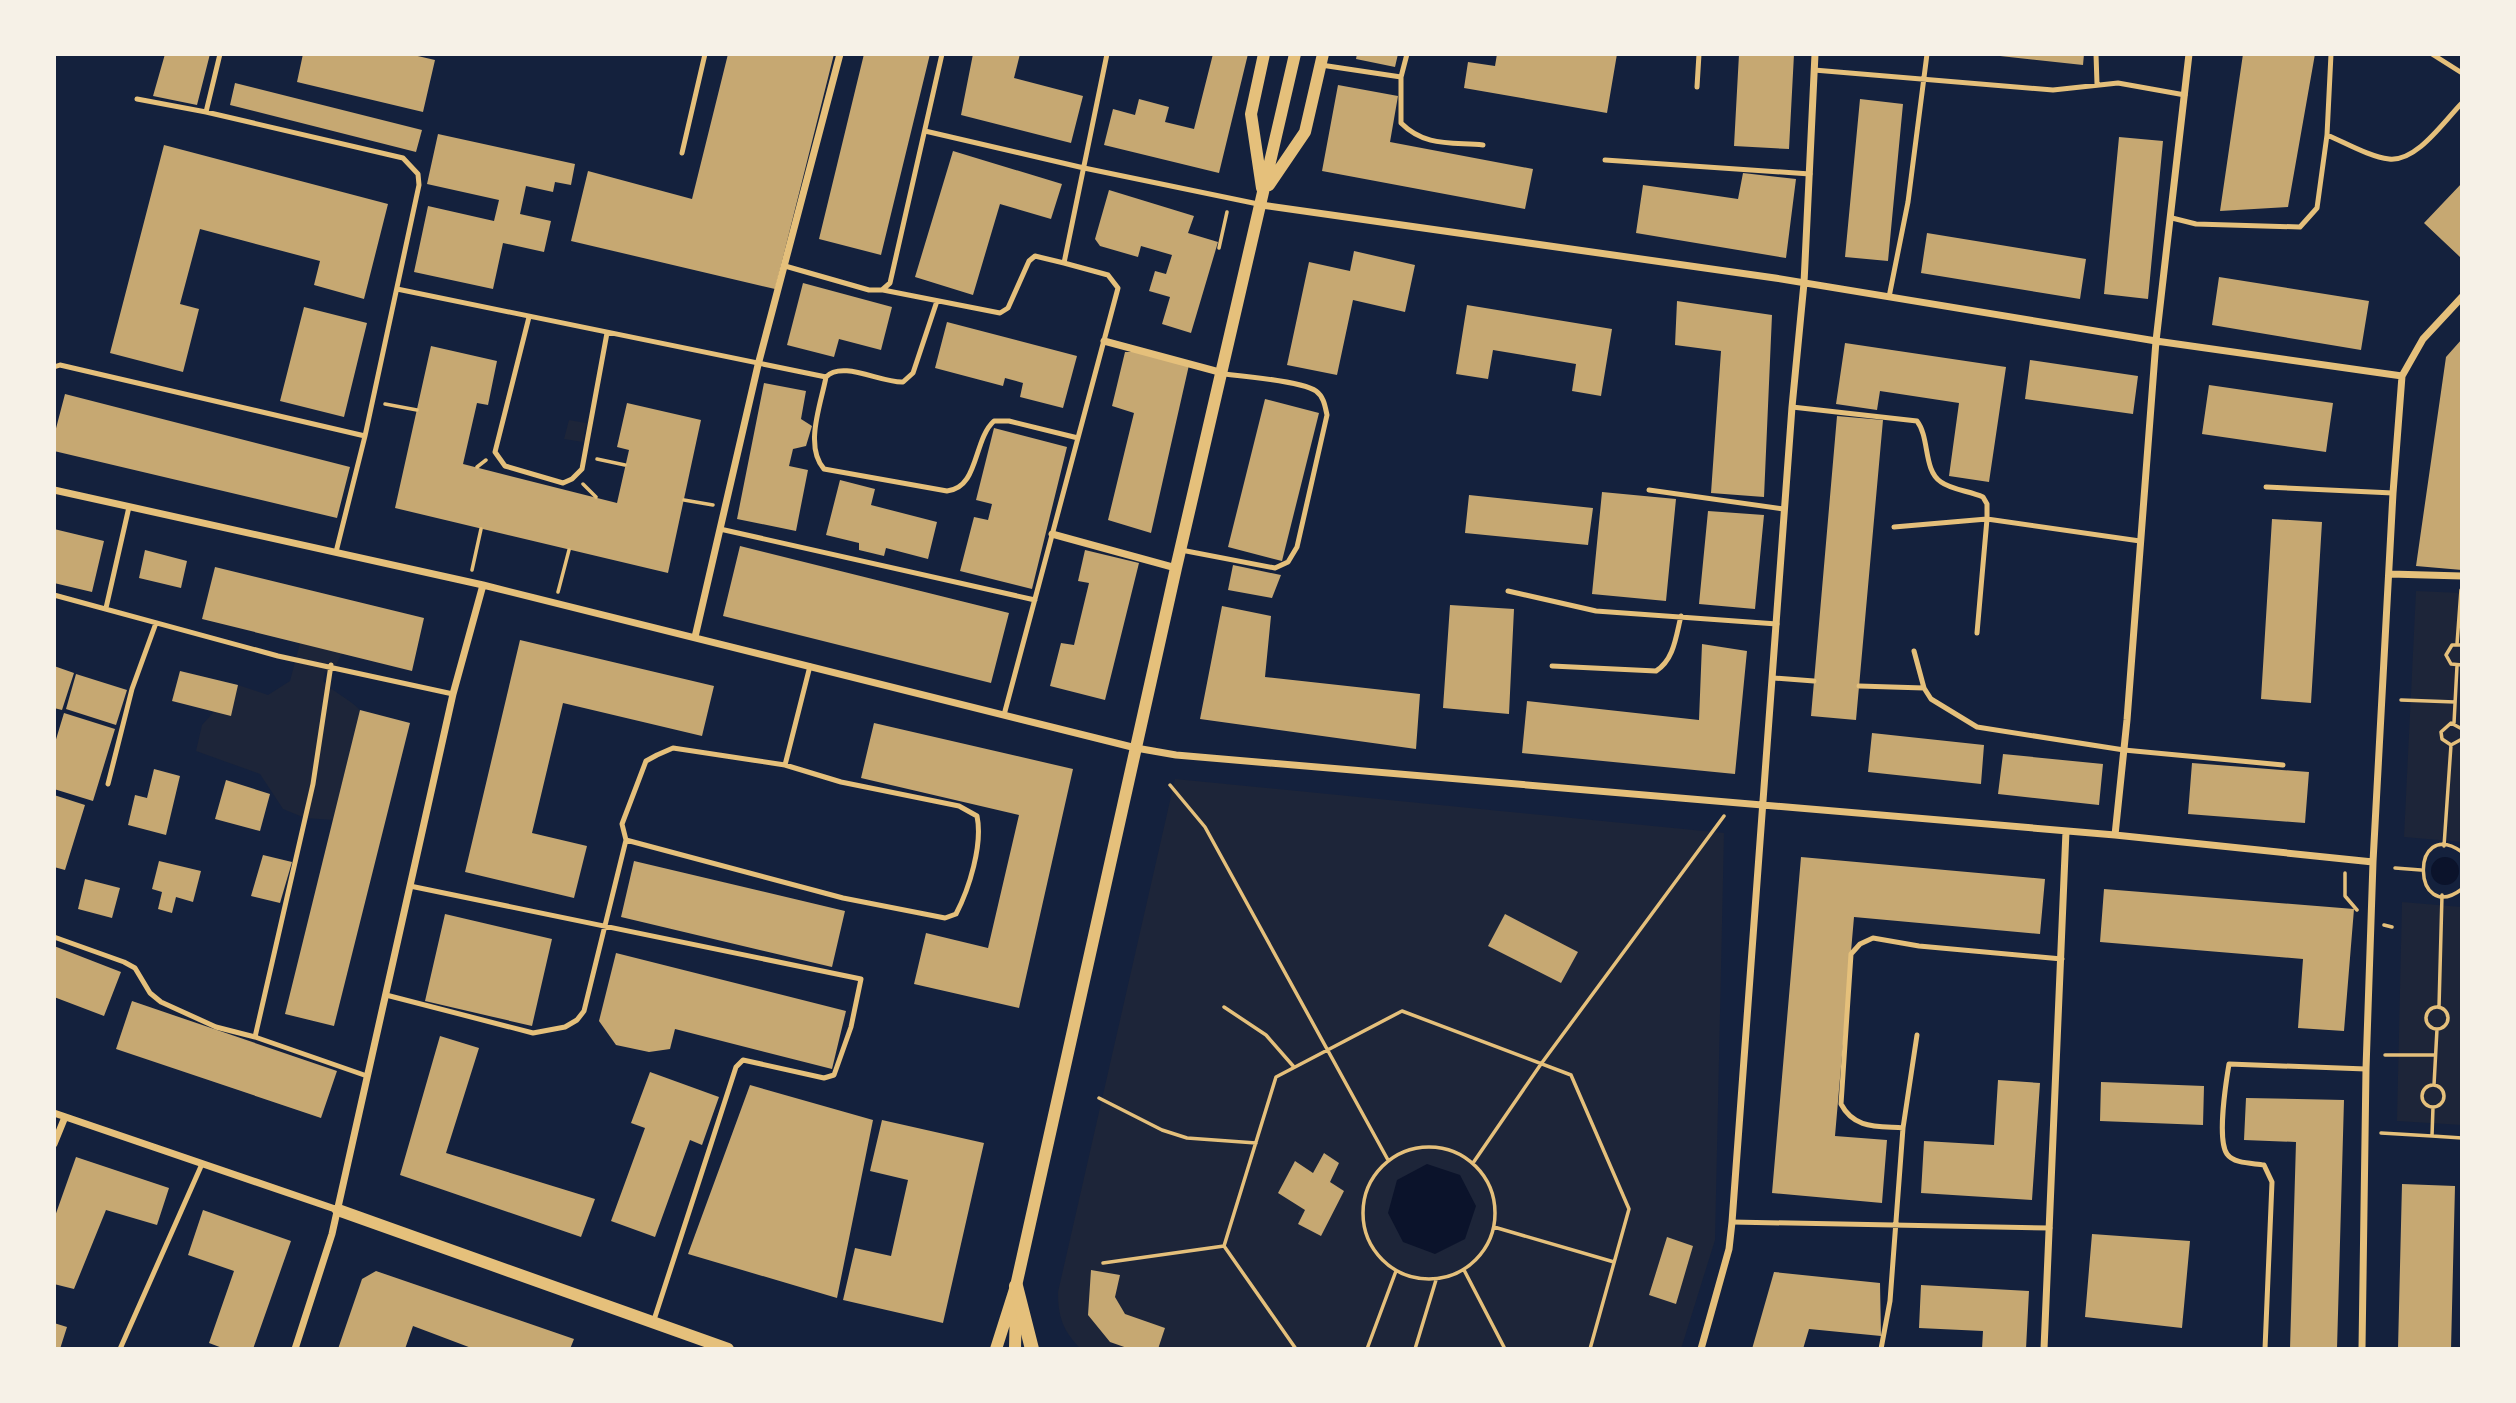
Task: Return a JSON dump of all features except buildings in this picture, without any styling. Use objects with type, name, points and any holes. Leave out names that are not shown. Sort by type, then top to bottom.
[{"type":"main road","points":[[1016,1286],[1032,1349]]},
{"type":"street","points":[[695,637],[758,365],[840,54]]},
{"type":"street","points":[[1262,200],[1251,114],[1264,54]]},
{"type":"street","points":[[996,1349],[1016,1286],[1181,550],[1224,374],[1296,54]]},
{"type":"street","points":[[1700,1349],[1729,1249],[1732,1222],[1761,852],[1761,806],[1804,284],[1815,54]]},
{"type":"street","points":[[2115,835],[2156,341],[2189,54]]},
{"type":"street","points":[[1262,200],[1306,132],[1322,60]]},
{"type":"street","points":[[1262,200],[2156,341],[2402,376]]},
{"type":"street","points":[[2362,1349],[2365,1069],[2373,862],[2390,574],[2392,493],[2402,376],[2423,340],[2462,297]]},
{"type":"street","points":[[1104,341],[1224,374]]},
{"type":"street","points":[[54,489],[555,602],[1136,748],[1176,755],[2115,835],[2373,862]]},
{"type":"street","points":[[1052,534],[1177,568]]},
{"type":"street","points":[[2390,574],[2462,576]]},
{"type":"street","points":[[295,1349],[338,1210],[453,694],[483,585]]},
{"type":"street","points":[[2044,1349],[2066,831]]},
{"type":"street","points":[[54,1113],[338,1210],[728,1349]]},
{"type":"street","points":[[54,1144],[65,1117]]},
{"type":"street","points":[[1015,1349],[1016,1286]]},
{"type":"lane","points":[[206,111],[220,54]]},
{"type":"lane","points":[[682,153],[705,54]]},
{"type":"lane","points":[[882,290],[890,282],[895,268],[942,54]]},
{"type":"lane","points":[[1064,263],[1107,54]]},
{"type":"lane","points":[[1408,54],[1401,77],[1401,122],[1414,136],[1424,140],[1483,145]]},
{"type":"lane","points":[[1697,87],[1699,54]]},
{"type":"lane","points":[[1889,297],[1909,202],[1927,54]]},
{"type":"lane","points":[[2096,54],[2097,84]]},
{"type":"lane","points":[[2172,218],[2196,224],[2300,227],[2317,208],[2327,135],[2331,54]]},
{"type":"lane","points":[[2435,55],[2462,73]]},
{"type":"lane","points":[[1322,60],[1401,77]]},
{"type":"lane","points":[[1814,70],[2053,90],[2118,83],[2185,95]]},
{"type":"lane","points":[[137,99],[206,111],[403,158],[412,166],[419,185],[365,436],[336,552]]},
{"type":"lane","points":[[2327,135],[2388,159],[2402,158],[2416,149],[2462,103]]},
{"type":"lane","points":[[925,131],[1230,199],[1262,200]]},
{"type":"lane","points":[[1605,160],[1810,174]]},
{"type":"lane","points":[[785,267],[869,290],[882,290],[1000,313],[1008,308],[1029,261],[1035,256],[1108,275],[1118,288],[1004,715]]},
{"type":"lane","points":[[397,289],[826,377]]},
{"type":"lane","points":[[937,301],[913,373],[903,382],[888,383],[842,368],[832,370],[826,377],[814,443],[815,458],[824,468],[947,491],[957,490],[965,484],[985,430],[994,421],[1009,421],[1078,438]]},
{"type":"lane","points":[[529,317],[495,452],[505,466],[563,483],[572,479],[582,469],[607,333]]},
{"type":"lane","points":[[54,367],[61,365],[147,384],[365,436]]},
{"type":"lane","points":[[1181,550],[1275,568],[1288,562],[1297,547],[1327,415],[1324,401],[1314,390],[1258,377],[1224,374]]},
{"type":"lane","points":[[1792,407],[1917,421],[1924,430],[1935,477],[1942,483],[1983,497],[1987,504],[1987,519],[1976,634]]},
{"type":"lane","points":[[2266,487],[2392,493]]},
{"type":"lane","points":[[1649,490],[1784,509]]},
{"type":"lane","points":[[106,608],[129,507]]},
{"type":"lane","points":[[1894,527],[1987,519],[2140,541]]},
{"type":"lane","points":[[720,530],[1035,600]]},
{"type":"lane","points":[[1508,591],[1596,611],[1777,624]]},
{"type":"lane","points":[[54,595],[278,656],[331,665],[453,694]]},
{"type":"lane","points":[[1552,666],[1656,671],[1665,665],[1670,655],[1681,616]]},
{"type":"lane","points":[[108,783],[132,689],[156,622]]},
{"type":"lane","points":[[1914,651],[1924,688],[1931,699],[1977,727],[2124,750],[2283,765]]},
{"type":"lane","points":[[255,1037],[313,783],[331,665]]},
{"type":"lane","points":[[785,765],[810,666]]},
{"type":"lane","points":[[1773,678],[1814,681]]},
{"type":"lane","points":[[1859,686],[1924,688]]},
{"type":"lane","points":[[386,995],[533,1033],[565,1027],[578,1020],[584,1011],[606,925],[626,839],[622,824],[631,793],[646,761],[673,748],[785,765],[841,782],[959,806],[977,816],[980,831],[962,902],[956,914],[934,917],[843,898],[626,839]]},
{"type":"lane","points":[[410,886],[606,925],[860,979],[862,982],[852,1027],[834,1075],[824,1078],[743,1060],[736,1067],[653,1323]]},
{"type":"lane","points":[[54,937],[135,968],[150,993],[161,1002],[216,1027],[255,1037],[368,1076]]},
{"type":"lane","points":[[1903,1128],[1861,1125],[1848,1116],[1841,1104],[1851,954],[1860,944],[1873,938],[1919,946],[2062,959]]},
{"type":"lane","points":[[1881,1349],[1890,1301],[1903,1128],[1917,1035]]},
{"type":"lane","points":[[2265,1349],[2272,1182],[2264,1165],[2235,1161],[2226,1154],[2225,1089],[2229,1065],[2365,1069]]},
{"type":"lane","points":[[120,1349],[202,1164]]},
{"type":"lane","points":[[1732,1222],[2050,1228]]},
{"type":"path","points":[[1219,248],[1230,199]]},
{"type":"path","points":[[372,401],[417,410]]},
{"type":"path","points":[[584,456],[625,465]]},
{"type":"path","points":[[684,500],[726,508]]},
{"type":"path","points":[[469,582],[481,529]]},
{"type":"path","points":[[555,602],[569,550]]},
{"type":"path","points":[[2454,723],[2460,665],[2448,661],[2446,655],[2449,648],[2460,645],[2461,587]]},
{"type":"path","points":[[2401,700],[2455,702]]},
{"type":"path","points":[[2454,723],[2462,729]]},
{"type":"path","points":[[2451,745],[2442,739],[2441,732],[2444,726],[2454,723]]},
{"type":"path","points":[[2451,745],[2462,739]]},
{"type":"path","points":[[2444,846],[2451,745]]},
{"type":"path","points":[[1170,785],[1205,827],[1388,1160]]},
{"type":"path","points":[[1473,1163],[1541,1064],[1733,803]]},
{"type":"path","points":[[2462,852],[2444,846],[2429,852],[2421,870],[2426,886],[2442,895],[2462,889]]},
{"type":"path","points":[[2395,868],[2421,870]]},
{"type":"path","points":[[2437,1029],[2446,1024],[2448,1018],[2439,1007],[2442,895]]},
{"type":"path","points":[[1224,1007],[1266,1035],[1294,1067]]},
{"type":"path","points":[[2437,1029],[2428,1024],[2426,1018],[2431,1009],[2439,1007]]},
{"type":"path","points":[[1224,1246],[1276,1077],[1402,1012],[1571,1075],[1629,1209],[1590,1349]]},
{"type":"path","points":[[2434,1085],[2437,1029]]},
{"type":"path","points":[[2385,1055],[2435,1055]]},
{"type":"path","points":[[2434,1085],[2441,1089],[2444,1096],[2442,1103],[2433,1107],[2426,1105],[2422,1096],[2424,1089],[2434,1085]]},
{"type":"path","points":[[1099,1098],[1162,1130],[1187,1138],[1256,1143]]},
{"type":"path","points":[[2432,1136],[2433,1107]]},
{"type":"path","points":[[2381,1133],[2462,1138]]},
{"type":"path","points":[[1431,1146],[1453,1151],[1473,1163],[1486,1179],[1494,1198],[1494,1227],[1480,1256],[1464,1270],[1436,1280],[1415,1279],[1396,1271],[1379,1257],[1368,1238],[1363,1217],[1365,1196],[1374,1176],[1388,1160],[1408,1150],[1431,1146]]},
{"type":"path","points":[[1494,1227],[1615,1262]]},
{"type":"path","points":[[1103,1263],[1224,1246]]},
{"type":"path","points":[[1224,1246],[1296,1349]]},
{"type":"path","points":[[1464,1270],[1505,1349]]},
{"type":"path","points":[[1367,1349],[1396,1271]]},
{"type":"path","points":[[1415,1349],[1436,1280]]},
{"type":"shaded area","points":[[569,420],[586,423],[583,442],[564,439]]},
{"type":"shaded area","points":[[2416,591],[2462,593],[2462,842],[2404,837]]},
{"type":"shaded area","points":[[300,643],[342,653],[333,671],[325,672],[323,681],[360,710],[333,820],[305,818],[283,809],[260,774],[196,751],[202,725],[238,685],[268,695],[290,681]]},
{"type":"shaded area","points":[[1175,779],[1724,833],[1715,1240],[1681,1349],[1081,1349],[1063,1323],[1058,1292]]},
{"type":"shaded area","points":[[2445,857],[2455,861],[2459,871],[2455,881],[2445,885],[2435,881],[2431,871],[2435,861]]},
{"type":"shaded area","points":[[2402,902],[2462,907],[2462,1125],[2397,1121]]},
{"type":"shaded area","points":[[1427,1164],[1460,1175],[1476,1206],[1465,1239],[1435,1254],[1403,1242],[1388,1213],[1397,1180]]}]
